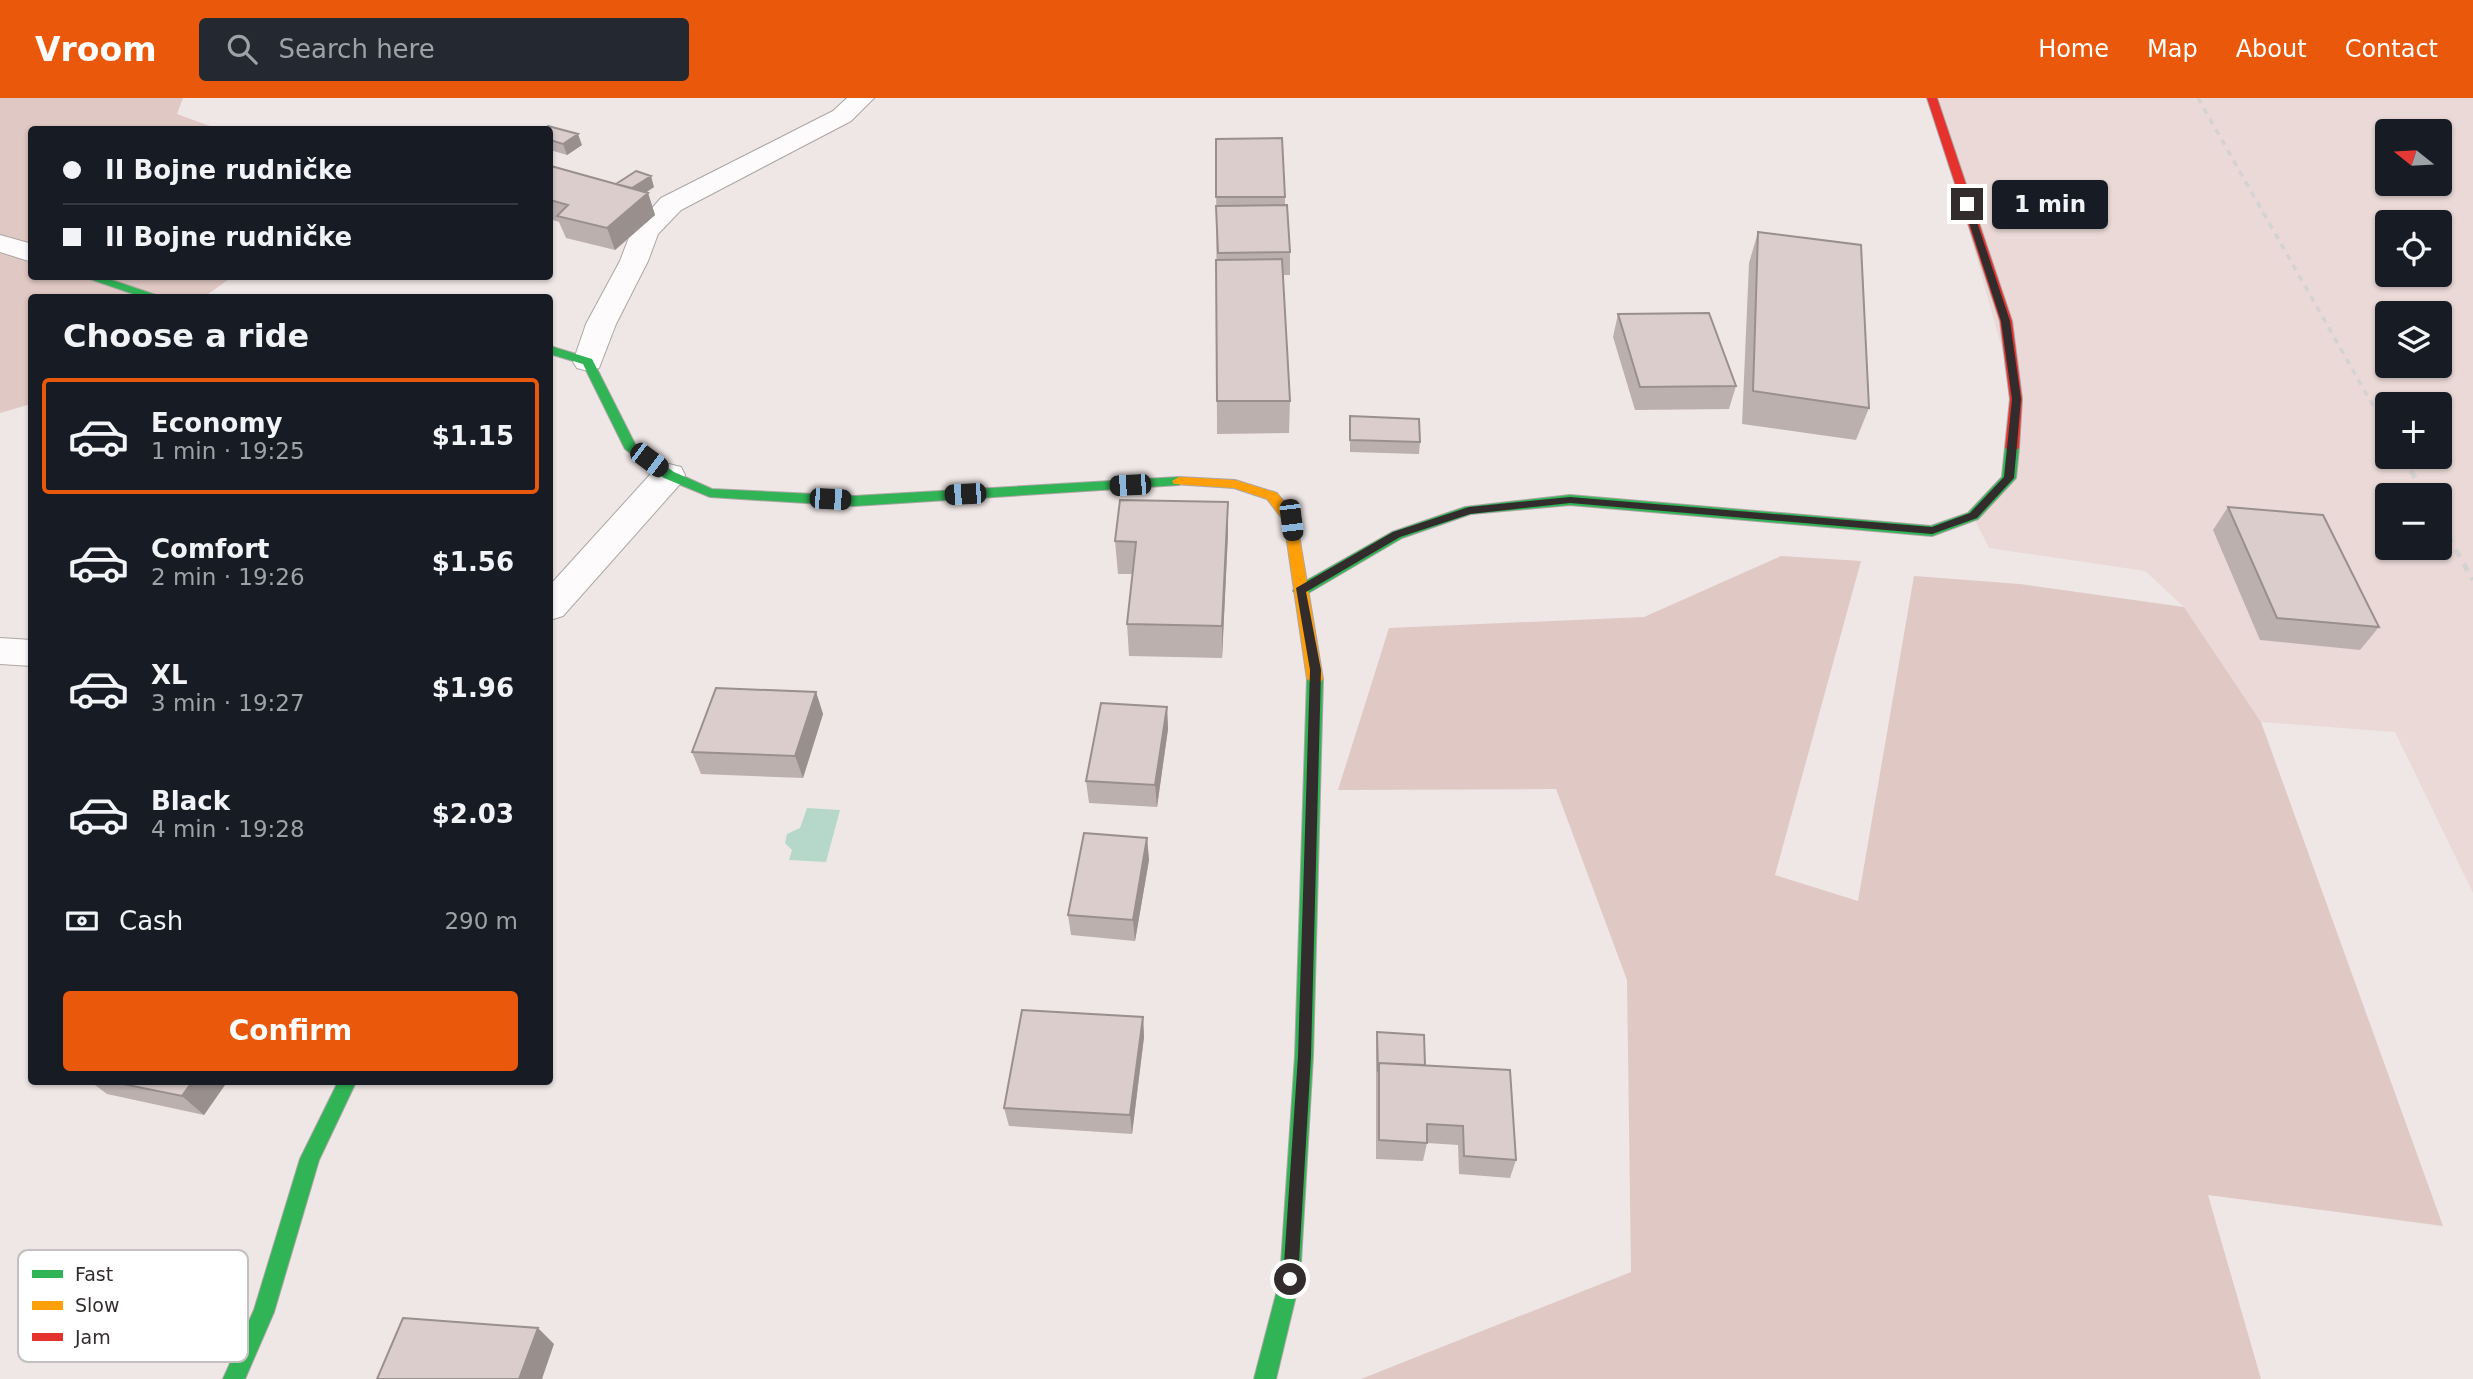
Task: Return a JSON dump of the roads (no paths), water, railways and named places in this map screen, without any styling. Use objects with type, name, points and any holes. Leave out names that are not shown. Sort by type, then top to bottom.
[{"type":"street","points":[[862,98],[842,116],[671,204],[645,232],[635,261],[601,324],[588,362],[630,446],[669,475],[710,492],[854,501],[1186,481],[1235,484],[1272,496],[1291,520],[1300,590],[1315,670],[1304,1056],[1290,1279],[1265,1379]]},
{"type":"street","points":[[1300,590],[1397,535],[1469,510],[1570,500],[1932,531],[1973,516],[2009,478],[2016,399],[2006,321],[1931,98]]},
{"type":"street","points":[[0,243],[28,253]]},
{"type":"street","points":[[99,280],[146,294]]},
{"type":"street","points":[[553,351],[588,362]]},
{"type":"street","points":[[553,604],[669,475]]},
{"type":"street","points":[[0,651],[28,653]]},
{"type":"street","points":[[248,1348],[264,1312],[310,1158],[346,1085]]},
{"type":"street","points":[[234,1379],[242,1362]]},
{"type":"railway","points":[[2198,98],[2375,409]]},
{"type":"railway","points":[[2410,469],[2418,483]]},
{"type":"railway","points":[[2452,543],[2473,580]]}]
